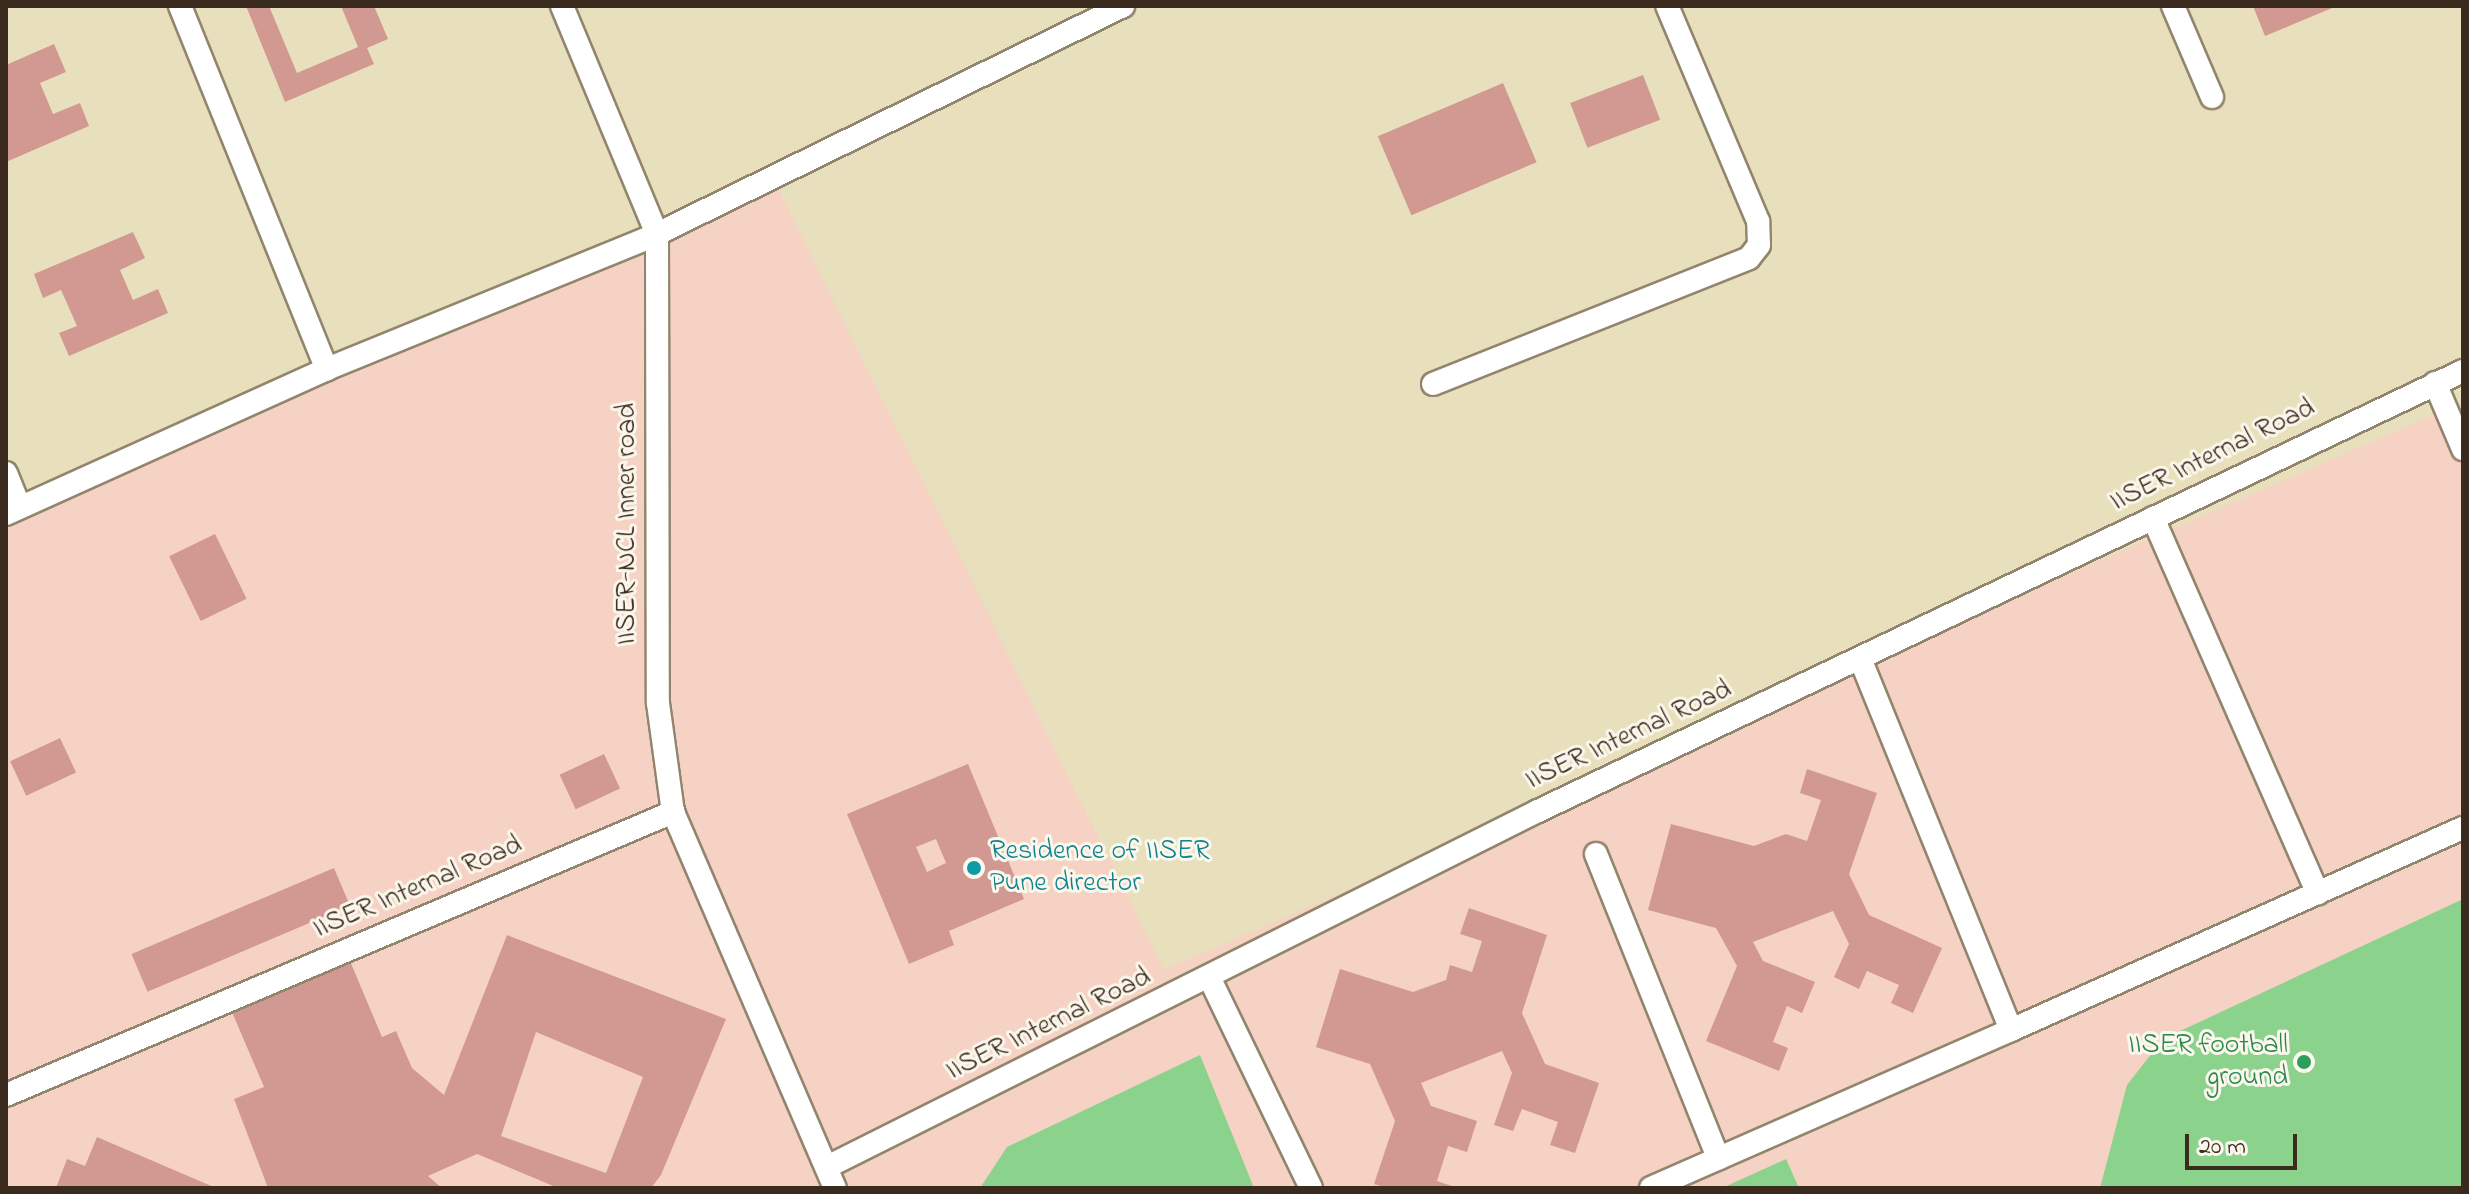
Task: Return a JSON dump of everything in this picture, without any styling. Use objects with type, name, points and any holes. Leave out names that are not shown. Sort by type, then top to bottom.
[{"type":"lane","points":[[180,6],[327,369]]},
{"type":"lane","points":[[562,6],[657,234]]},
{"type":"lane","points":[[6,473],[13,510],[327,369],[657,234],[1123,6]]},
{"type":"lane","points":[[1433,384],[1749,258],[1759,245],[1758,221],[1667,6]]},
{"type":"lane","points":[[2173,6],[2212,97]]},
{"type":"lane","name":"IISER-NCL Inner road","points":[[657,234],[658,703],[673,812]]},
{"type":"lane","name":"IISER Internal Road","points":[[6,1095],[673,812],[831,1178],[1538,811],[1861,661],[2463,371]]},
{"type":"lane","points":[[2435,383],[2463,449]]},
{"type":"lane","points":[[2153,518],[2318,893]]},
{"type":"lane","points":[[1861,661],[2011,1030]]},
{"type":"lane","points":[[1651,1188],[2463,828]]},
{"type":"lane","points":[[1596,854],[1718,1158]]},
{"type":"lane","points":[[1210,979],[1311,1188]]},
{"type":"shaded area","points":[[777,186],[1164,970],[2463,402],[2463,1188],[6,1188],[6,512]]},
{"type":"green space","name":"IISER football ground","points":[[2463,899],[2463,1188],[2100,1188],[2127,1085],[2163,1039]]},
{"type":"green space","points":[[1200,1055],[1254,1188],[980,1188],[1007,1147]]},
{"type":"green space","points":[[1786,1159],[1799,1188],[1722,1188]]},
{"type":"building","points":[[246,6],[269,6],[297,73],[358,47],[341,6],[374,6],[388,39],[367,48],[374,64],[285,102]]},
{"type":"building","points":[[2253,6],[2337,6],[2265,36]]},
{"type":"building","points":[[54,44],[66,72],[40,83],[53,114],[80,103],[89,126],[6,162],[6,65]]},
{"type":"building","points":[[1643,75],[1660,120],[1587,148],[1570,103]]},
{"type":"building","points":[[1503,83],[1537,162],[1411,215],[1378,136]]},
{"type":"building","points":[[133,232],[145,258],[120,270],[133,300],[158,289],[168,313],[69,356],[59,333],[77,326],[61,290],[43,298],[34,274]]},
{"type":"building","points":[[215,534],[247,599],[201,621],[169,556]]},
{"type":"building","points":[[60,738],[76,772],[26,796],[10,761]]},
{"type":"building","points":[[604,754],[620,788],[576,809],[560,775]]},
{"type":"building","name":"Residence of IISER Pune director","points":[[968,764],[1024,899],[949,931],[954,945],[909,964],[847,814]],"holes":[[[936,839],[946,863],[927,872],[916,847]]]},
{"type":"building","points":[[1807,769],[1877,793],[1849,874],[1869,915],[1942,948],[1913,1013],[1891,1003],[1899,985],[1867,971],[1859,989],[1834,977],[1849,944],[1833,911],[1753,942],[1763,961],[1815,982],[1802,1013],[1787,1006],[1773,1042],[1788,1048],[1779,1071],[1706,1041],[1737,966],[1716,928],[1648,910],[1671,824],[1754,846],[1786,834],[1807,841],[1821,800],[1800,793]]},
{"type":"building","points":[[334,868],[350,906],[148,992],[131,954]]},
{"type":"building","points":[[1469,908],[1547,935],[1522,1013],[1545,1064],[1599,1083],[1575,1153],[1550,1145],[1558,1122],[1522,1109],[1513,1131],[1494,1125],[1512,1073],[1502,1051],[1421,1083],[1431,1106],[1477,1121],[1467,1152],[1448,1146],[1437,1181],[1458,1188],[1387,1188],[1374,1184],[1395,1121],[1370,1064],[1316,1047],[1340,969],[1413,992],[1446,980],[1450,965],[1472,972],[1482,941],[1460,934]]},
{"type":"building","points":[[507,935],[726,1019],[661,1175],[651,1188],[558,1188],[477,1154],[428,1176],[442,1188],[268,1188],[234,1099],[264,1087],[232,1012],[350,961],[382,1037],[396,1031],[412,1068],[444,1095]],"holes":[[[536,1032],[643,1077],[606,1173],[501,1136]]]},
{"type":"building","points":[[97,1137],[216,1188],[56,1188],[67,1159],[85,1166]]},
{"type":"place","name":"Residence of IISER Pune director","points":[[974,868]]},
{"type":"place","name":"IISER football ground","points":[[2304,1062]]}]
